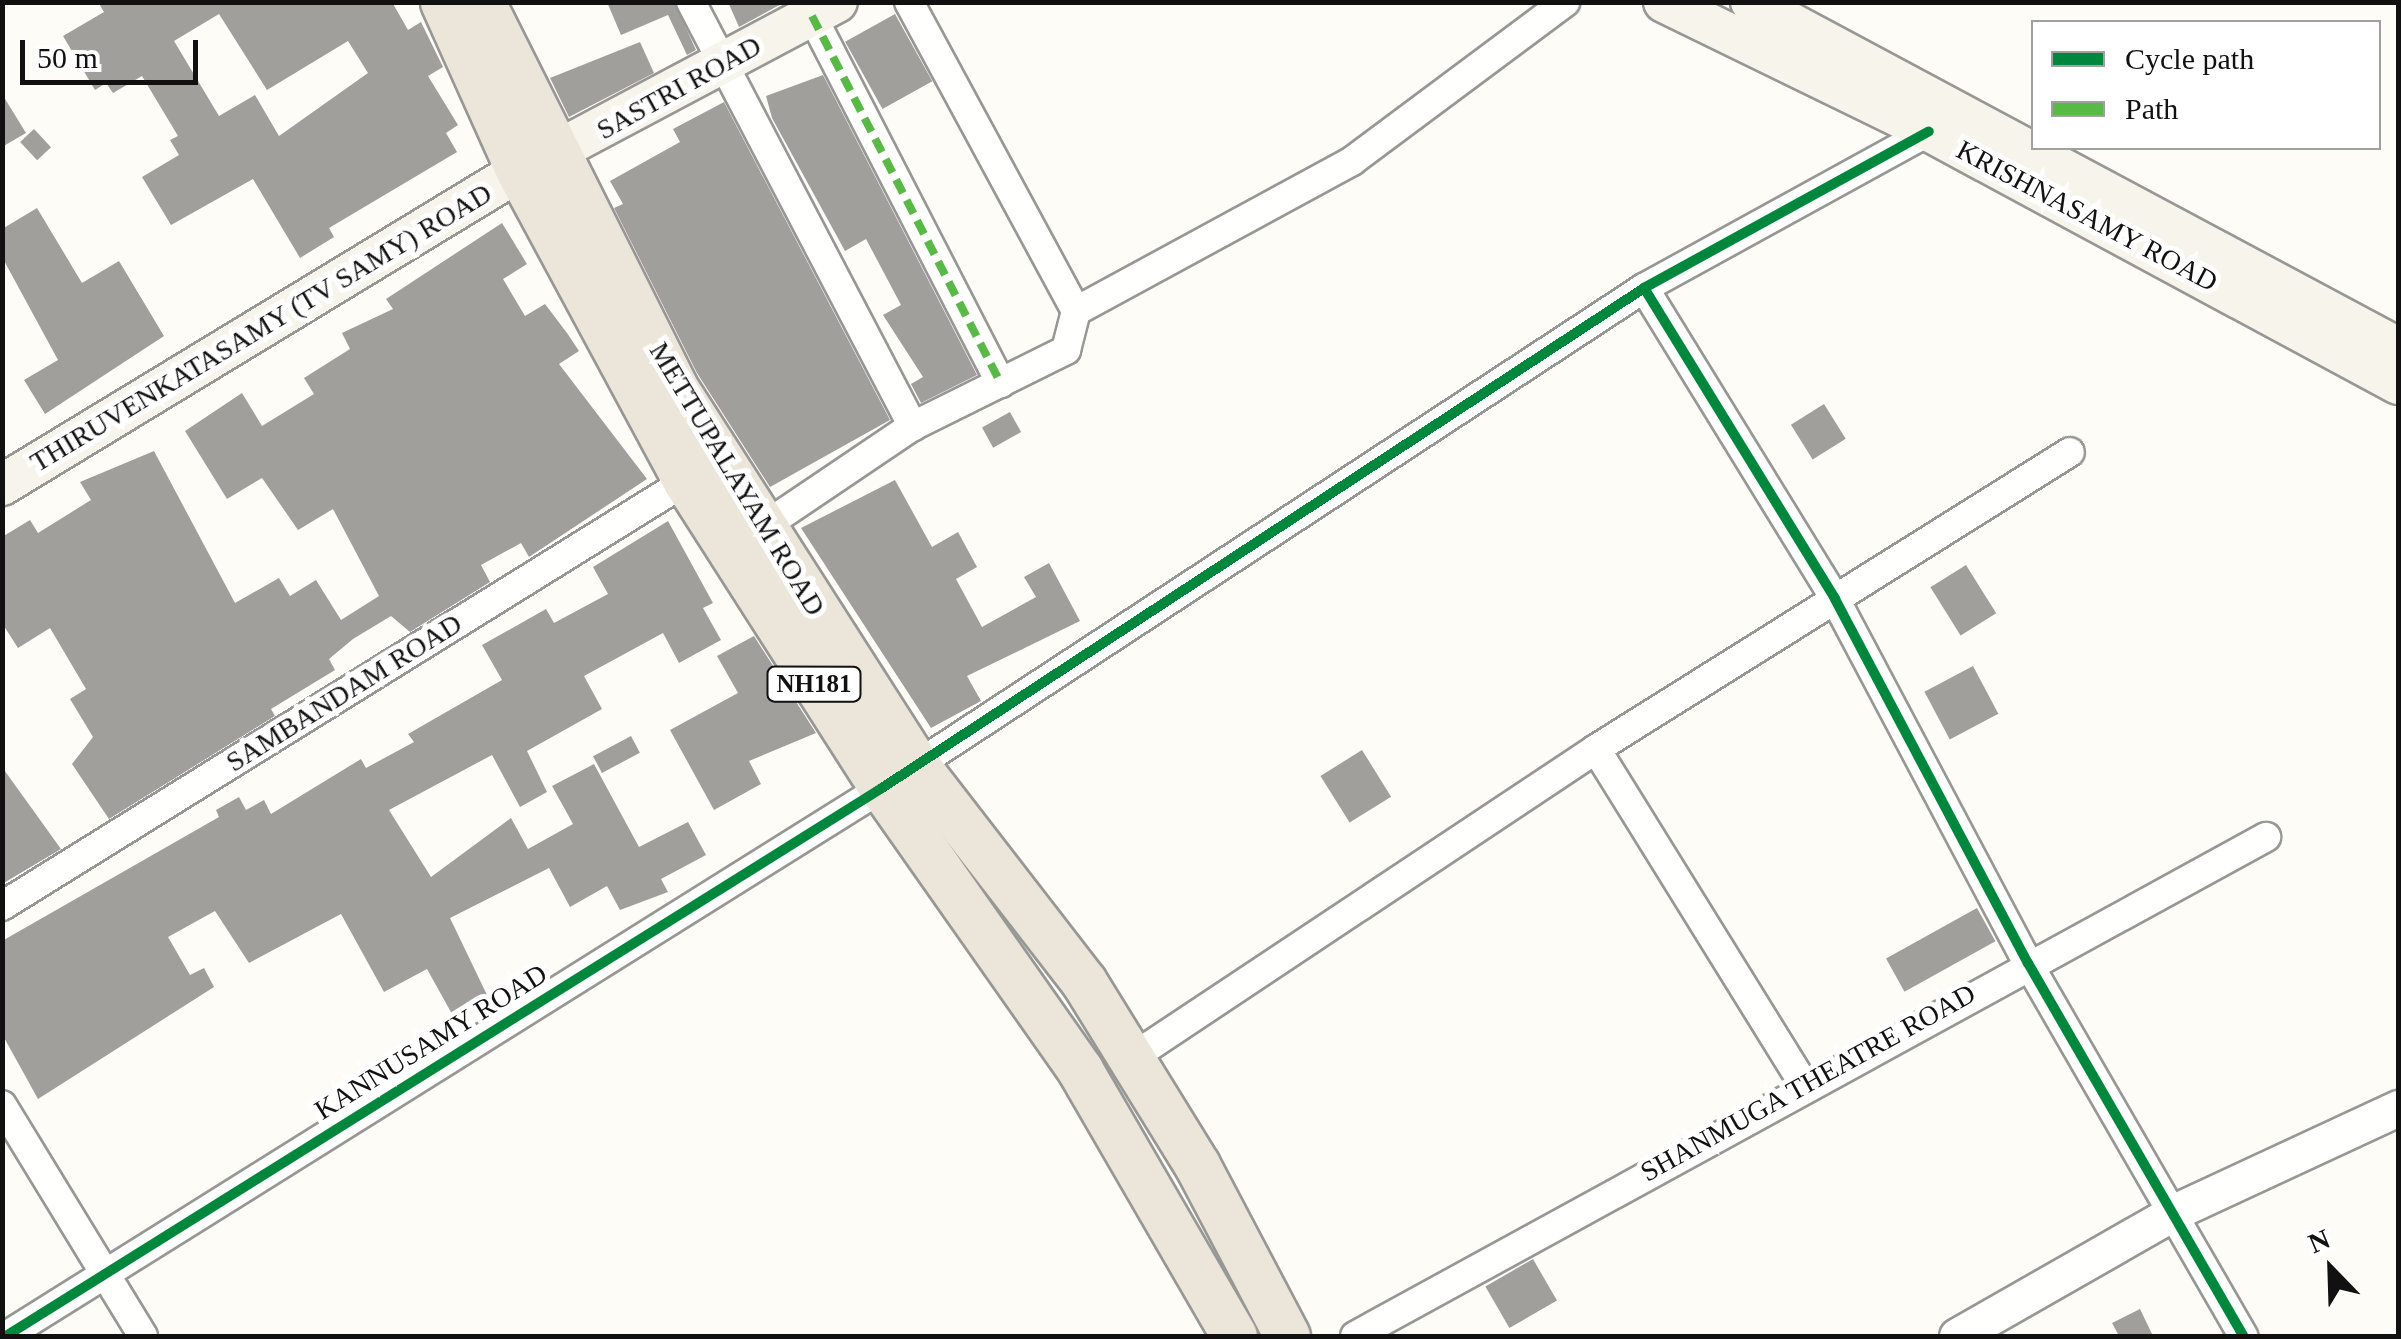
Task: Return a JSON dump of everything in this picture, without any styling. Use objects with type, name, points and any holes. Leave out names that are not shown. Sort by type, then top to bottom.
[{"type":"highway","name":"METTUPALAYAM ROAD","points":[[443,2],[520,171],[686,480],[899,777],[1084,982],[1287,1336]]},
{"type":"highway","name":"METTUPALAYAM ROAD","points":[[482,2],[563,152],[674,386],[763,527],[899,777],[1080,1070],[1234,1336]]},
{"type":"main road","name":"KRISHNASAMY ROAD","points":[[1664,2],[1929,130],[2398,384]]},
{"type":"main road","points":[[1751,2],[2398,348]]},
{"type":"main road","name":"SASTRI ROAD","points":[[520,171],[563,152],[824,9]]},
{"type":"main road","name":"THIRUVENKATASAMY (TV SAMY) ROAD","points":[[2,485],[520,171]]},
{"type":"street","points":[[691,2],[913,426]]},
{"type":"street","points":[[763,527],[913,426],[1066,350],[1076,311],[909,2]]},
{"type":"street","points":[[1076,311],[1352,161],[1565,2]]},
{"type":"street","points":[[824,9],[1001,382]]},
{"type":"street","name":"KANNUSAMY ROAD","points":[[6,1336],[104,1271],[899,777],[1644,288],[1929,130]]},
{"type":"street","points":[[1644,288],[1835,599],[2028,963],[2243,1336]]},
{"type":"street","points":[[1130,1058],[1596,749],[2070,452]]},
{"type":"street","name":"SAMBANDAM ROAD","points":[[2,906],[686,480]]},
{"type":"street","points":[[1596,749],[1803,1084]]},
{"type":"street","name":"SHANMUGA THEATRE ROAD","points":[[1355,1336],[1803,1084],[2266,837]]},
{"type":"street","points":[[2,1105],[143,1336]]},
{"type":"street","points":[[1957,1336],[2174,1212],[2398,1108]]},
{"type":"building","points":[[98,2],[392,2],[408,30],[421,22],[443,67],[428,76],[458,125],[446,133],[457,152],[329,228],[334,237],[300,258],[253,179],[171,225],[142,177],[179,155],[170,140],[178,136],[142,76],[113,93],[106,83],[95,90],[63,36],[104,12]],"holes":[[[219,14],[267,90],[348,41],[368,73],[279,136],[255,95],[219,116],[174,41]]]},
{"type":"building","points":[[607,2],[674,2],[696,50],[687,55],[668,15],[621,35]]},
{"type":"building","points":[[728,2],[785,2],[739,27]]},
{"type":"building","points":[[895,14],[932,81],[882,109],[845,42]]},
{"type":"building","points":[[640,42],[654,73],[569,117],[550,78]]},
{"type":"building","points":[[823,75],[977,375],[921,403],[911,384],[923,377],[883,315],[901,305],[866,239],[845,251],[772,118],[766,96]]},
{"type":"building","points":[[2,94],[26,133],[2,147]]},
{"type":"building","points":[[724,102],[890,420],[770,487],[697,373],[614,208],[623,204],[610,181],[680,142],[673,129]]},
{"type":"building","points":[[34,129],[51,147],[37,160],[20,142]]},
{"type":"building","points":[[37,208],[82,283],[119,261],[164,336],[45,414],[24,380],[58,360],[2,257],[2,229]]},
{"type":"building","points":[[502,223],[527,264],[503,279],[525,316],[545,304],[567,333],[579,351],[559,364],[647,479],[529,557],[521,543],[481,565],[490,582],[410,632],[391,616],[353,639],[329,659],[335,670],[271,709],[275,716],[109,819],[72,764],[93,737],[70,699],[86,689],[50,628],[18,648],[2,623],[2,537],[30,520],[38,533],[91,500],[80,482],[154,451],[235,603],[279,578],[290,596],[316,580],[341,620],[379,596],[333,509],[298,530],[262,478],[227,499],[185,431],[242,393],[262,426],[314,394],[304,378],[350,349],[342,333],[393,309],[386,299]]},
{"type":"building","points":[[1824,404],[1846,439],[1813,459],[1791,425]]},
{"type":"building","points":[[1010,412],[1021,432],[993,448],[982,428]]},
{"type":"building","points":[[895,480],[932,547],[958,532],[977,567],[956,579],[982,627],[1036,597],[1024,577],[1049,563],[1080,621],[967,676],[981,701],[931,728],[801,528]]},
{"type":"building","points":[[668,521],[713,603],[703,608],[721,640],[679,663],[663,633],[584,676],[602,709],[527,751],[547,792],[520,807],[492,755],[389,810],[431,877],[511,818],[528,849],[573,824],[552,786],[594,764],[639,847],[688,822],[706,855],[661,879],[668,892],[620,910],[607,886],[570,907],[549,868],[450,918],[487,995],[452,1014],[427,969],[384,992],[341,914],[249,963],[215,911],[168,937],[190,975],[204,968],[214,987],[38,1099],[2,1034],[2,941],[219,817],[216,810],[239,797],[246,810],[264,800],[271,814],[361,759],[366,768],[414,742],[408,734],[502,680],[482,645],[546,609],[554,623],[608,594],[593,567]]},
{"type":"building","points":[[1966,565],[1996,613],[1961,636],[1930,587]]},
{"type":"building","points":[[754,636],[816,733],[749,761],[761,784],[714,810],[670,730],[738,693],[717,656]]},
{"type":"building","points":[[1973,666],[1998,714],[1950,740],[1924,692]]},
{"type":"building","points":[[631,736],[640,753],[602,773],[593,756]]},
{"type":"building","points":[[1362,750],[1391,797],[1350,823],[1320,776]]},
{"type":"building","points":[[2,767],[61,849],[2,884]]},
{"type":"building","points":[[1977,908],[1995,941],[1904,992],[1886,958]]},
{"type":"building","points":[[1533,1259],[1557,1301],[1509,1328],[1485,1286]]},
{"type":"building","points":[[2140,1309],[2153,1336],[2119,1336],[2112,1323]]},
{"type":"marked path","points":[[812,16],[1001,383]]},
{"type":"cycle path","points":[[6,1336],[882,788],[1644,288],[1929,131]]},
{"type":"cycle path","points":[[1644,288],[1835,599],[2028,963],[2243,1336]]}]
